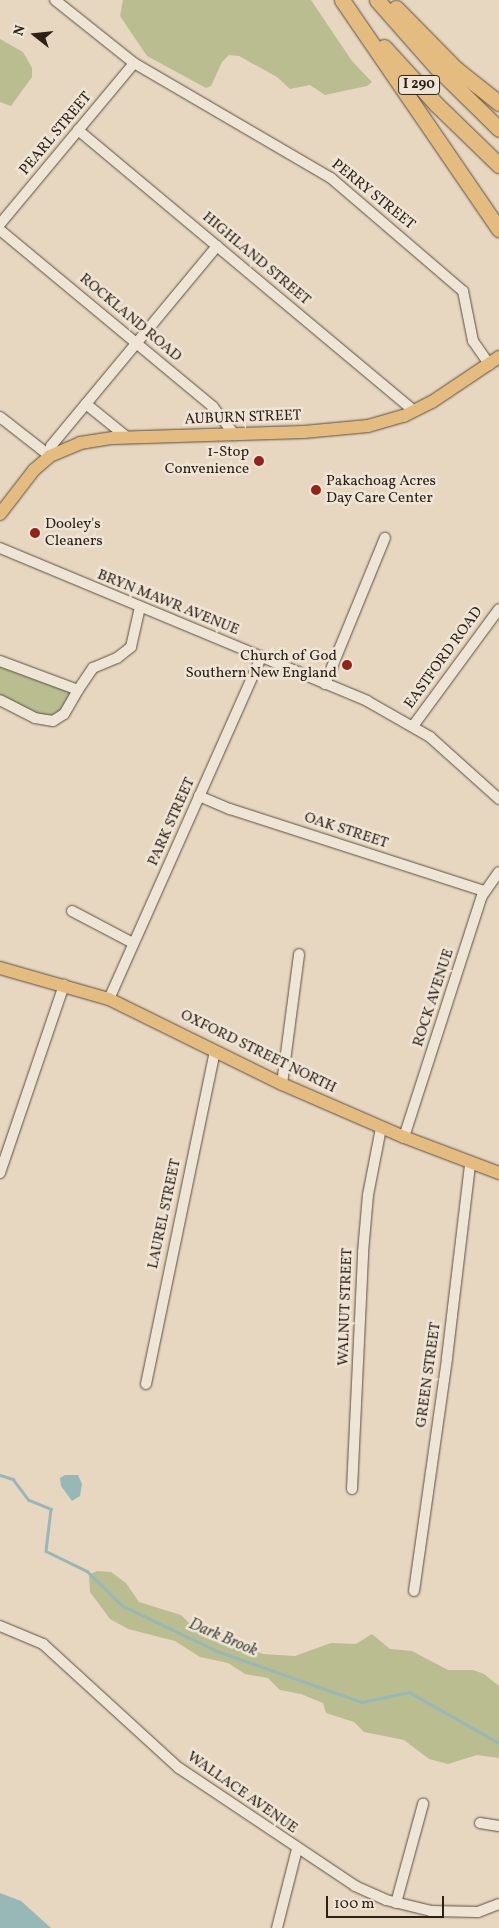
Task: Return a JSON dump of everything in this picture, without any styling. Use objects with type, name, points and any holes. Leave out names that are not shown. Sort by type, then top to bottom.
[{"type":"highway","name":"I 290","points":[[343,0],[436,104],[499,165]]},
{"type":"highway","points":[[343,0],[499,229]]},
{"type":"highway","name":"I 290","points":[[377,0],[437,68],[499,129]]},
{"type":"highway","points":[[388,0],[456,69],[499,103]]},
{"type":"main road","name":"AUBURN STREET","points":[[0,514],[27,477],[50,456],[80,443],[128,438],[352,429],[383,422],[414,411],[444,396],[494,361]]},
{"type":"main road","name":"OXFORD STREET NORTH","points":[[0,968],[110,999],[282,1084],[381,1128],[470,1164],[499,1173]]},
{"type":"street","name":"PERRY STREET","points":[[55,0],[134,63],[332,178],[457,284],[466,296],[474,341],[494,361]]},
{"type":"street","name":"PEARL STREET","points":[[0,224],[134,63]]},
{"type":"street","name":"HIGHLAND STREET","points":[[78,130],[414,411]]},
{"type":"street","name":"ROCKLAND ROAD","points":[[0,230],[213,407],[235,435]]},
{"type":"street","points":[[50,456],[51,446],[217,246]]},
{"type":"street","points":[[86,404],[128,438]]},
{"type":"street","points":[[0,418],[50,456]]},
{"type":"street","points":[[325,684],[385,538]]},
{"type":"street","name":"BRYN MAWR AVENUE","points":[[0,548],[325,684],[413,726],[439,744],[499,799]]},
{"type":"street","points":[[0,700],[35,718],[53,722],[64,714],[93,668],[117,658],[131,647],[140,607]]},
{"type":"street","name":"EASTFORD ROAD","points":[[413,726],[499,609]]},
{"type":"street","name":"PARK STREET","points":[[110,999],[133,943],[261,657]]},
{"type":"street","points":[[0,661],[78,690]]},
{"type":"street","name":"OAK STREET","points":[[199,796],[230,809],[484,891]]},
{"type":"street","name":"ROCK AVENUE","points":[[404,1137],[484,891],[499,872]]},
{"type":"street","points":[[72,910],[133,943]]},
{"type":"street","points":[[282,1084],[299,954]]},
{"type":"street","points":[[0,1173],[64,985]]},
{"type":"street","name":"LAUREL STREET","points":[[146,1384],[215,1051]]},
{"type":"street","name":"WALNUT STREET","points":[[352,1489],[363,1252],[368,1195],[381,1128]]},
{"type":"street","name":"GREEN STREET","points":[[414,1591],[447,1358],[470,1164]]},
{"type":"street","name":"WALLACE AVENUE","points":[[0,1626],[45,1646],[179,1768],[297,1849],[355,1886],[396,1903],[451,1913],[478,1912],[499,1904]]},
{"type":"street","points":[[396,1903],[423,1804]]},
{"type":"street","points":[[480,1823],[499,1826]]},
{"type":"street","points":[[277,1928],[297,1849]]},
{"type":"green space","points":[[123,0],[311,0],[352,61],[372,82],[367,86],[325,95],[310,85],[290,89],[277,77],[239,56],[229,55],[222,62],[211,86],[206,88],[147,56],[120,16]]},
{"type":"green space","points":[[0,39],[23,52],[32,68],[32,77],[11,106],[0,102]]},
{"type":"green space","points":[[0,662],[78,690],[69,706],[50,722],[0,700]]},
{"type":"green space","points":[[97,1571],[111,1572],[126,1583],[139,1602],[181,1615],[189,1623],[207,1626],[224,1639],[263,1654],[295,1656],[331,1643],[356,1644],[372,1634],[390,1649],[412,1651],[448,1670],[473,1670],[484,1674],[499,1686],[499,1758],[477,1755],[448,1764],[429,1759],[404,1740],[364,1732],[354,1722],[326,1713],[323,1703],[301,1694],[280,1690],[268,1678],[245,1674],[228,1663],[200,1657],[175,1641],[128,1629],[110,1619],[90,1592],[89,1575]]},
{"type":"water","points":[[65,1475],[78,1475],[82,1484],[80,1496],[72,1501],[61,1486],[60,1478]]},
{"type":"water","points":[[0,1893],[21,1901],[51,1928],[0,1928]]},
{"type":"waterway","name":"Dark Brook","points":[[0,1475],[13,1479],[29,1500],[51,1509],[46,1551],[87,1571],[123,1606],[217,1651],[362,1702],[409,1692],[499,1743]]},
{"type":"place","name":"1-Stop Convenience","points":[[259,461]]},
{"type":"place","name":"Pakachoag Acres Day Care Center","points":[[316,490]]},
{"type":"place","name":"Dooley's Cleaners","points":[[35,533]]},
{"type":"place","name":"Church of God Southern New England","points":[[347,665]]}]
